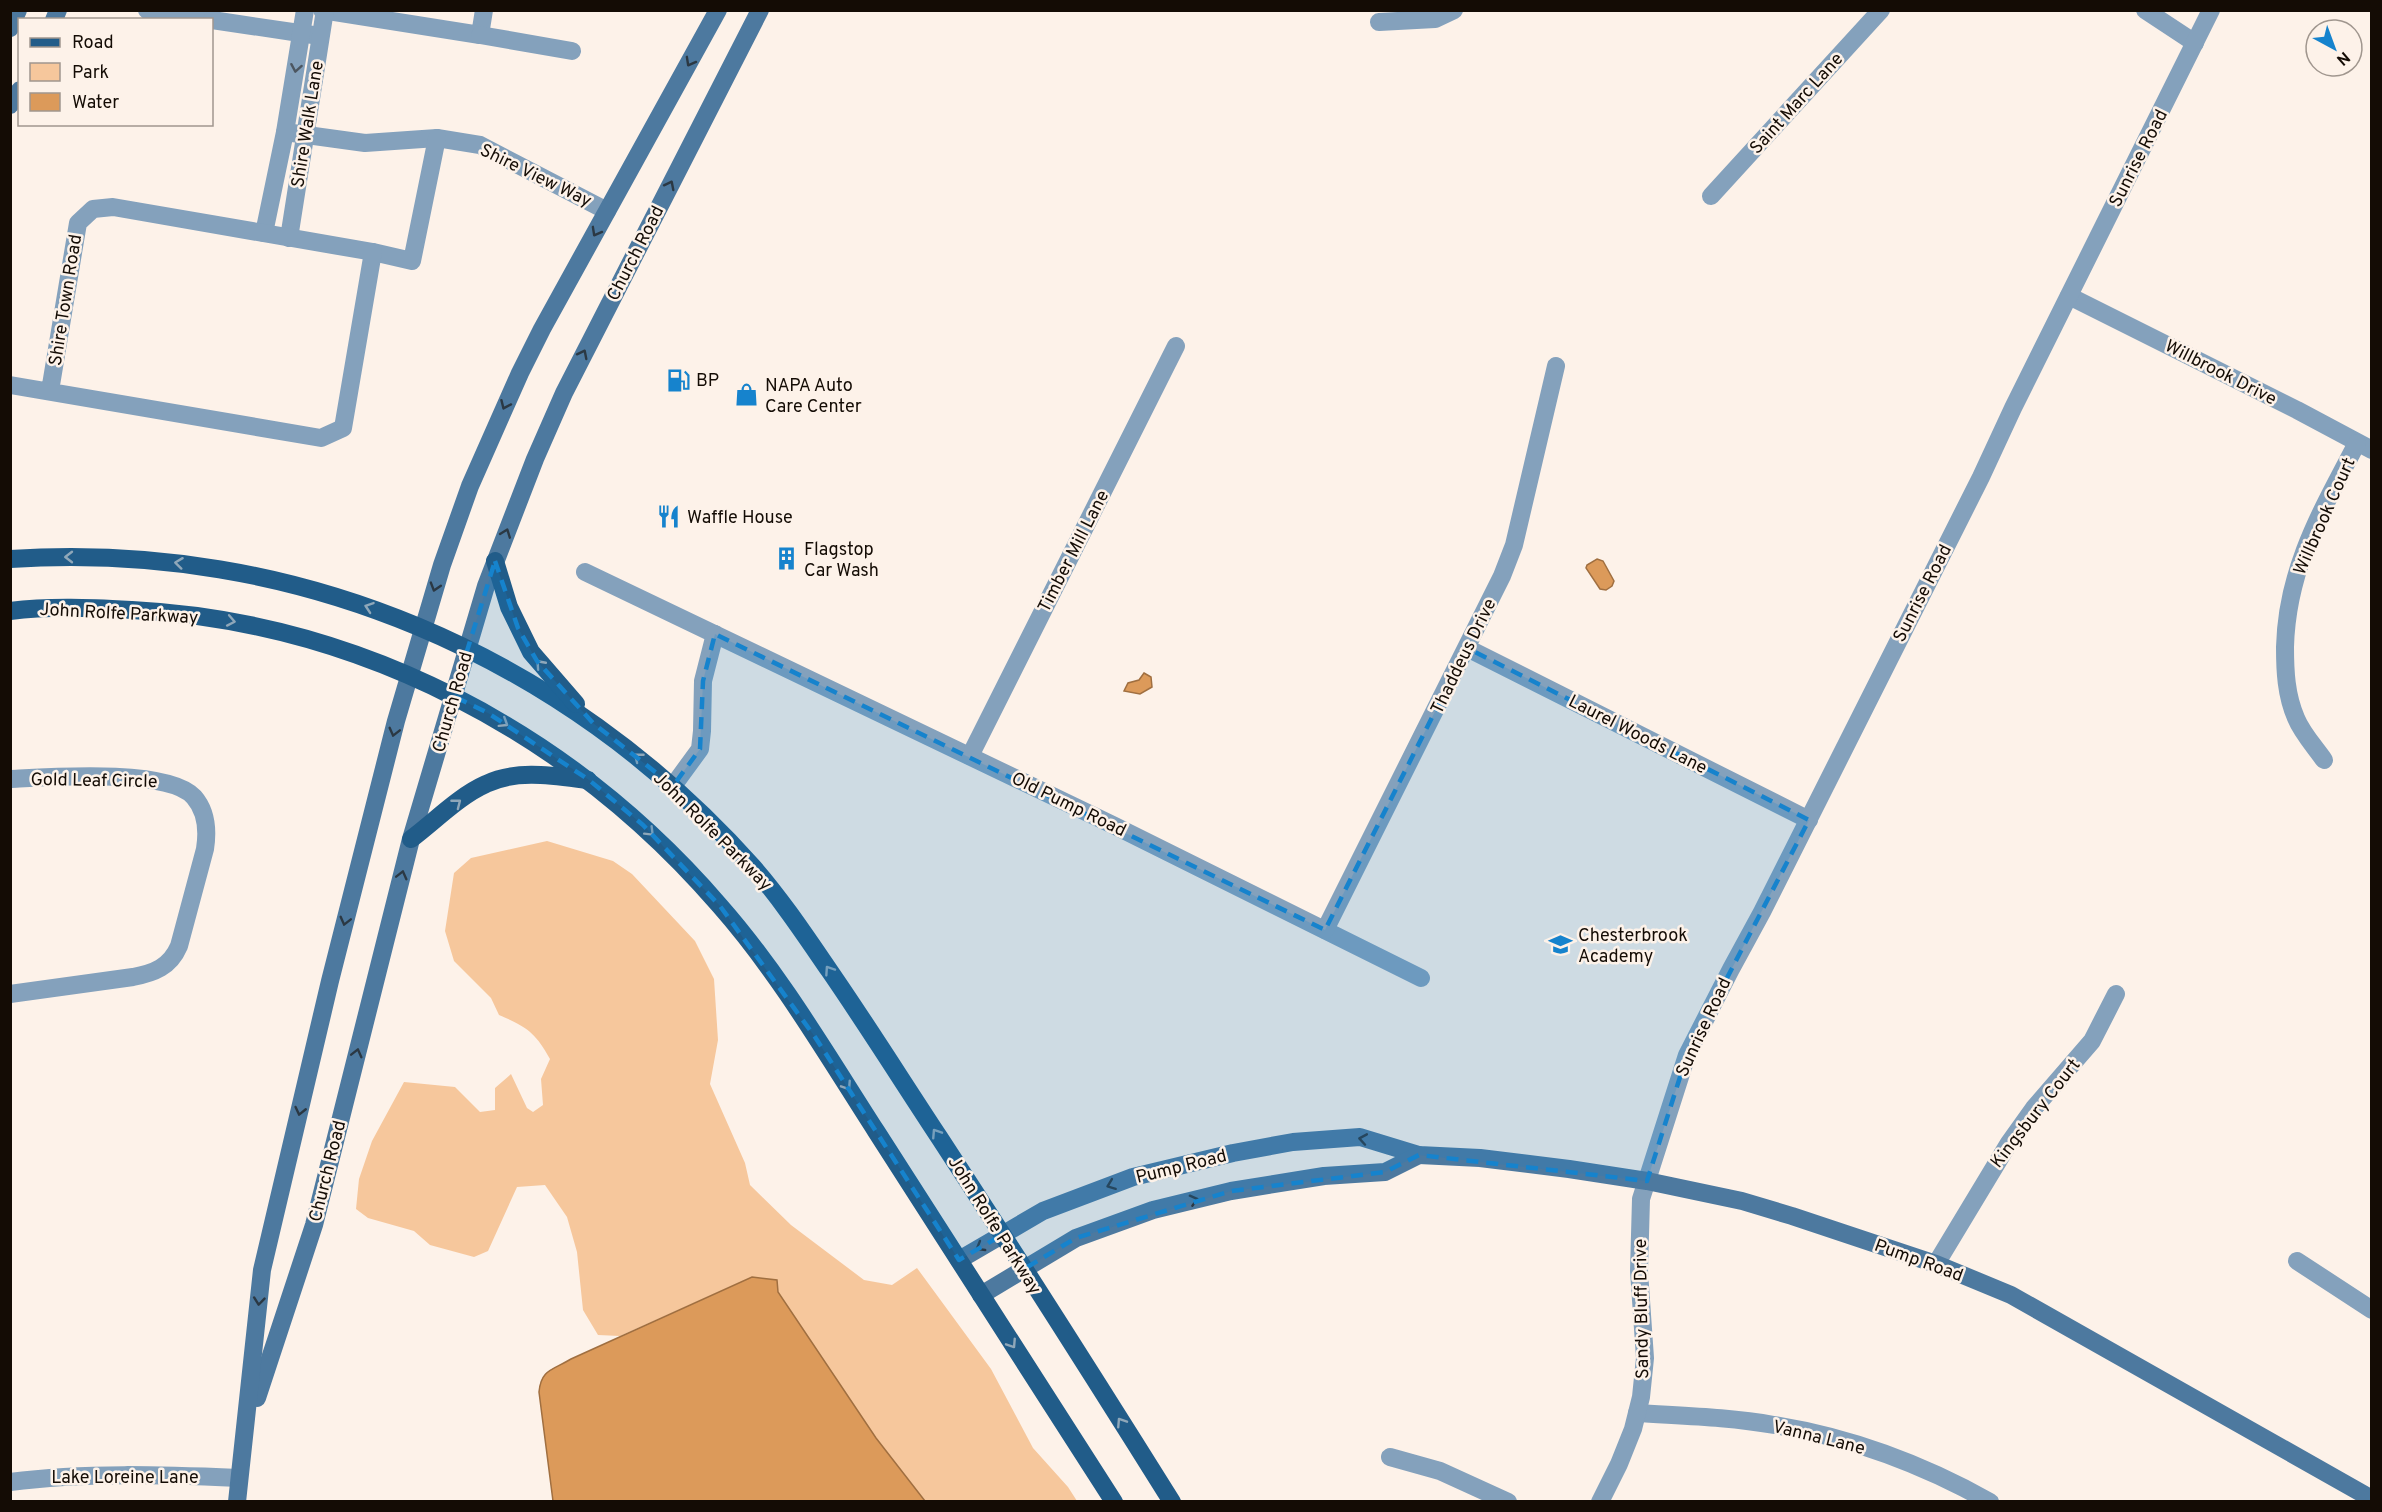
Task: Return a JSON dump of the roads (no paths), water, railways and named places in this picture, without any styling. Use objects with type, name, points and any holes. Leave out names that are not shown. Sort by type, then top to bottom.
[{"type":"main road","points":[[10,28],[18,10]]},
{"type":"main road","name":"Church Road","points":[[237,1502],[262,1270],[330,981],[409,676],[442,565],[470,486],[493,431],[542,329],[718,10]]},
{"type":"main road","name":"Church Road","points":[[246,1431],[314,1225],[411,839],[495,561],[564,393],[760,10]]},
{"type":"main road","name":"John Rolfe Parkway","points":[[10,559],[117,558],[212,567],[335,596],[467,648],[525,679],[593,723],[673,786],[752,866],[795,920],[1002,1235],[1172,1502]]},
{"type":"main road","points":[[495,561],[509,607],[531,652],[593,723]]},
{"type":"main road","name":"John Rolfe Parkway","points":[[10,611],[84,607],[153,611],[209,617],[313,640],[370,659],[488,713],[590,780],[663,846],[720,906],[749,941],[815,1037],[1114,1502]]},
{"type":"main road","points":[[411,839],[474,790],[488,783],[504,778],[545,775],[590,780]]},
{"type":"main road","name":"Pump Road","points":[[959,1260],[1042,1211],[1133,1177],[1233,1153],[1293,1142],[1360,1137],[1419,1155],[1491,1159],[1569,1168],[1647,1181],[1742,1202],[1792,1216],[1936,1264],[2012,1295],[2372,1499]]},
{"type":"main road","name":"Pump Road","points":[[981,1294],[1076,1238],[1153,1210],[1231,1191],[1324,1176],[1384,1172],[1419,1155]]},
{"type":"street","points":[[147,10],[194,18]]},
{"type":"street","name":"Shire Walk Lane","points":[[264,233],[285,132],[305,10]]},
{"type":"street","points":[[480,35],[484,10]]},
{"type":"street","points":[[1379,22],[1435,19],[1454,10]]},
{"type":"street","name":"Saint Marc Lane","points":[[1711,196],[1881,10]]},
{"type":"street","points":[[2145,10],[2195,43]]},
{"type":"street","name":"Sunrise Road","points":[[1647,1181],[1687,1056],[1809,820],[1981,477],[2211,10]]},
{"type":"street","points":[[324,11],[572,51]]},
{"type":"street","name":"Shire Walk Lane","points":[[289,238],[324,11]]},
{"type":"street","points":[[213,20],[321,37]]},
{"type":"street","name":"Shire View Way","points":[[285,132],[365,143],[437,138],[480,145],[607,211]]},
{"type":"street","name":"Shire Town Road","points":[[50,391],[78,223],[93,209],[113,207],[373,252],[412,261],[437,138]]},
{"type":"street","points":[[10,385],[321,438],[343,428],[373,252]]},
{"type":"street","name":"Willbrook Drive","points":[[2069,296],[2364,446]]},
{"type":"street","name":"Timber Mill Lane","points":[[970,756],[1176,346]]},
{"type":"street","name":"Thaddeus Drive","points":[[1325,930],[1467,648],[1514,545],[1556,366]]},
{"type":"street","name":"Willbrook Court","points":[[2324,760],[2297,721],[2289,699],[2285,663],[2286,626],[2290,596],[2299,561],[2321,513],[2364,446]]},
{"type":"street","name":"Old Pump Road","points":[[585,572],[970,756],[1421,978]]},
{"type":"street","points":[[673,786],[700,749],[703,681],[715,634]]},
{"type":"street","name":"Laurel Woods Lane","points":[[1467,648],[1809,820]]},
{"type":"street","name":"Gold Leaf Circle","points":[[10,779],[140,778],[168,782],[181,786],[193,796],[204,814],[207,834],[206,849],[179,946],[174,958],[163,968],[150,974],[133,977],[10,994]]},
{"type":"street","name":"Kingsbury Court","points":[[1936,1264],[2009,1143],[2034,1108],[2092,1041],[2116,994]]},
{"type":"street","name":"Sandy Bluff Drive","points":[[1600,1502],[1619,1464],[1641,1397],[1645,1358],[1639,1271],[1639,1210],[1647,1181]]},
{"type":"street","points":[[2297,1261],[2372,1310]]},
{"type":"street","name":"Vanna Lane","points":[[1637,1413],[1728,1419],[1775,1425],[1832,1438],[1906,1462],[1990,1502]]},
{"type":"street","points":[[1390,1457],[1440,1471],[1508,1502]]},
{"type":"street","name":"Lake Loreine Lane","points":[[10,1482],[46,1477],[158,1475],[239,1478]]},
{"type":"water","points":[[1597,559],[1603,561],[1614,581],[1612,586],[1606,590],[1600,589],[1586,568]]},
{"type":"water","points":[[1144,673],[1151,677],[1152,687],[1140,694],[1124,691],[1128,683],[1139,680]]},
{"type":"water","points":[[752,1277],[777,1280],[778,1292],[876,1438],[925,1501],[553,1501],[539,1392],[545,1374],[571,1359]]},
{"type":"place","name":"BP","points":[[678,380]]},
{"type":"place","name":"NAPA Auto Care Center","points":[[747,395]]},
{"type":"place","name":"Waffle House","points":[[669,517]]},
{"type":"place","name":"Flagstop Car Wash","points":[[786,559]]},
{"type":"place","name":"Chesterbrook Academy","points":[[1560,945]]}]
